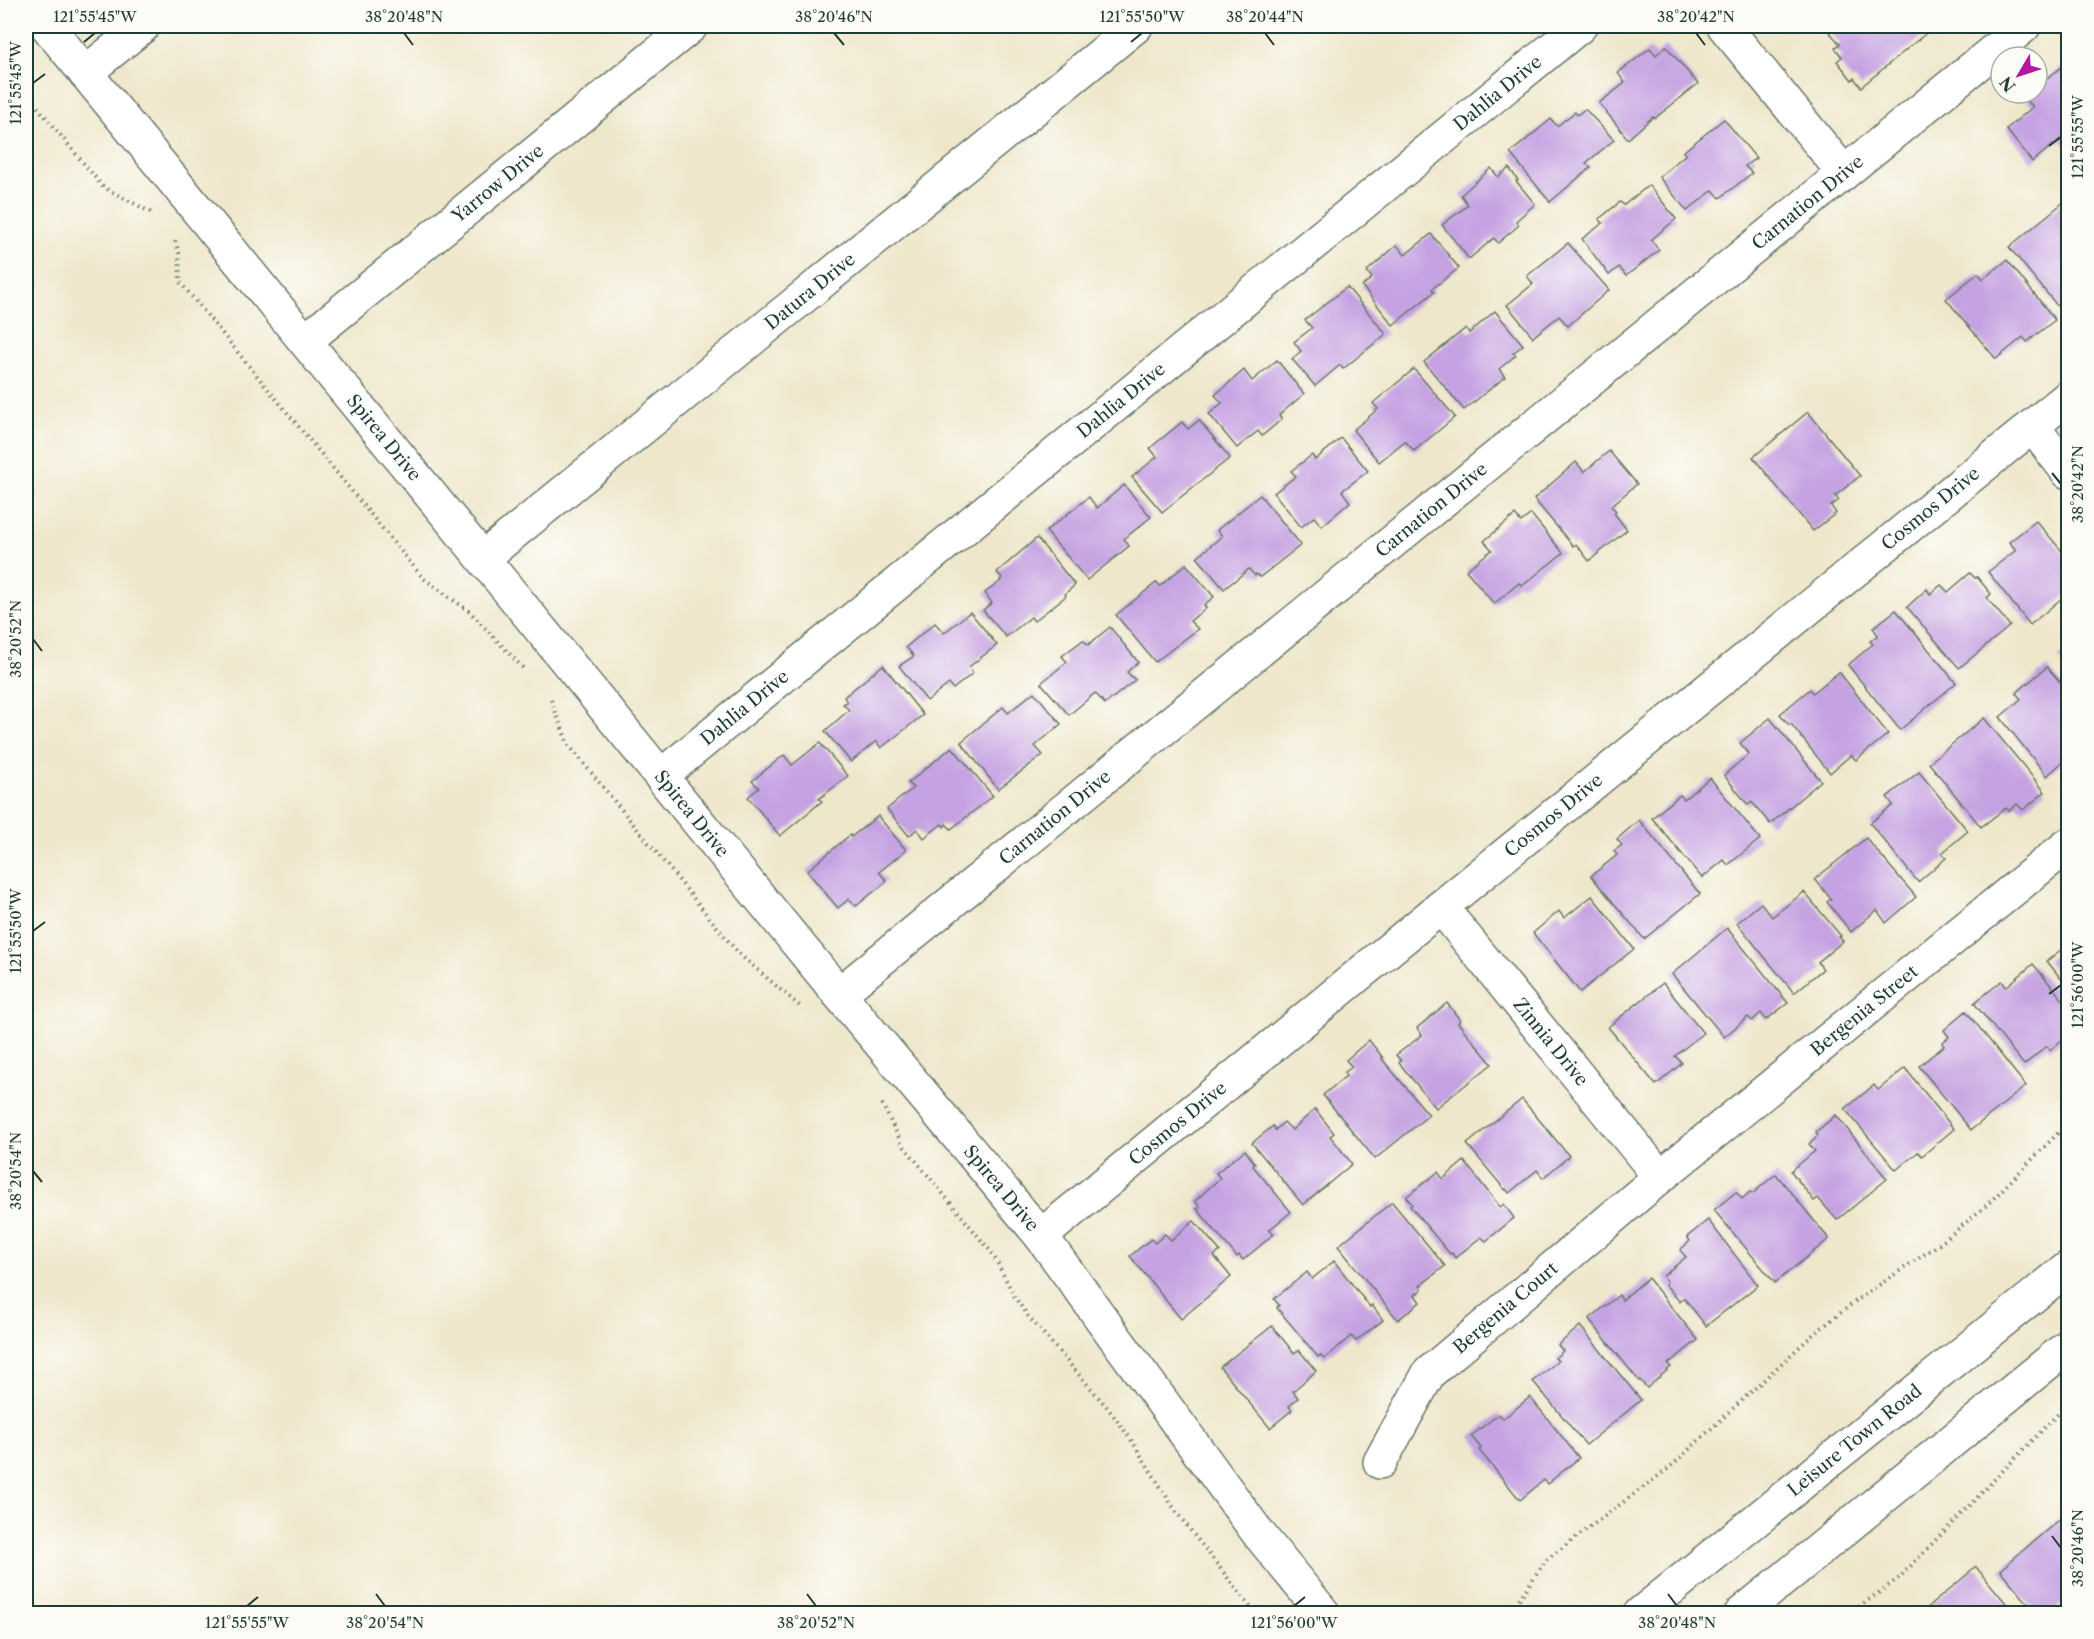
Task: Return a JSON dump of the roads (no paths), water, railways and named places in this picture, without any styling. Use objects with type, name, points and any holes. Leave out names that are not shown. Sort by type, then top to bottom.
[{"type":"street","name":"Spirea Drive","points":[[47,26],[839,994],[1041,1236],[1258,1533],[1324,1614]]},
{"type":"street","points":[[85,73],[143,26]]},
{"type":"street","name":"Yarrow Drive","points":[[305,341],[691,26]]},
{"type":"street","name":"Datura Drive","points":[[483,558],[1136,26]]},
{"type":"street","name":"Dahlia Drive","points":[[661,776],[1580,26]]},
{"type":"street","points":[[1724,26],[1844,173]]},
{"type":"street","name":"Carnation Drive","points":[[839,994],[2024,26]]},
{"type":"street","name":"Cosmos Drive","points":[[1041,1236],[2068,397]]},
{"type":"street","points":[[2032,426],[2068,472]]},
{"type":"street","name":"Bergenia Street","points":[[1660,1176],[2068,845]]},
{"type":"street","name":"Zinnia Drive","points":[[1441,907],[1660,1176]]},
{"type":"street","name":"Bergenia Court","points":[[1380,1462],[1429,1373],[1660,1176]]},
{"type":"street","name":"Leisure Town Road","points":[[1640,1614],[2068,1268]]},
{"type":"street","points":[[1741,1614],[2068,1346]]}]
